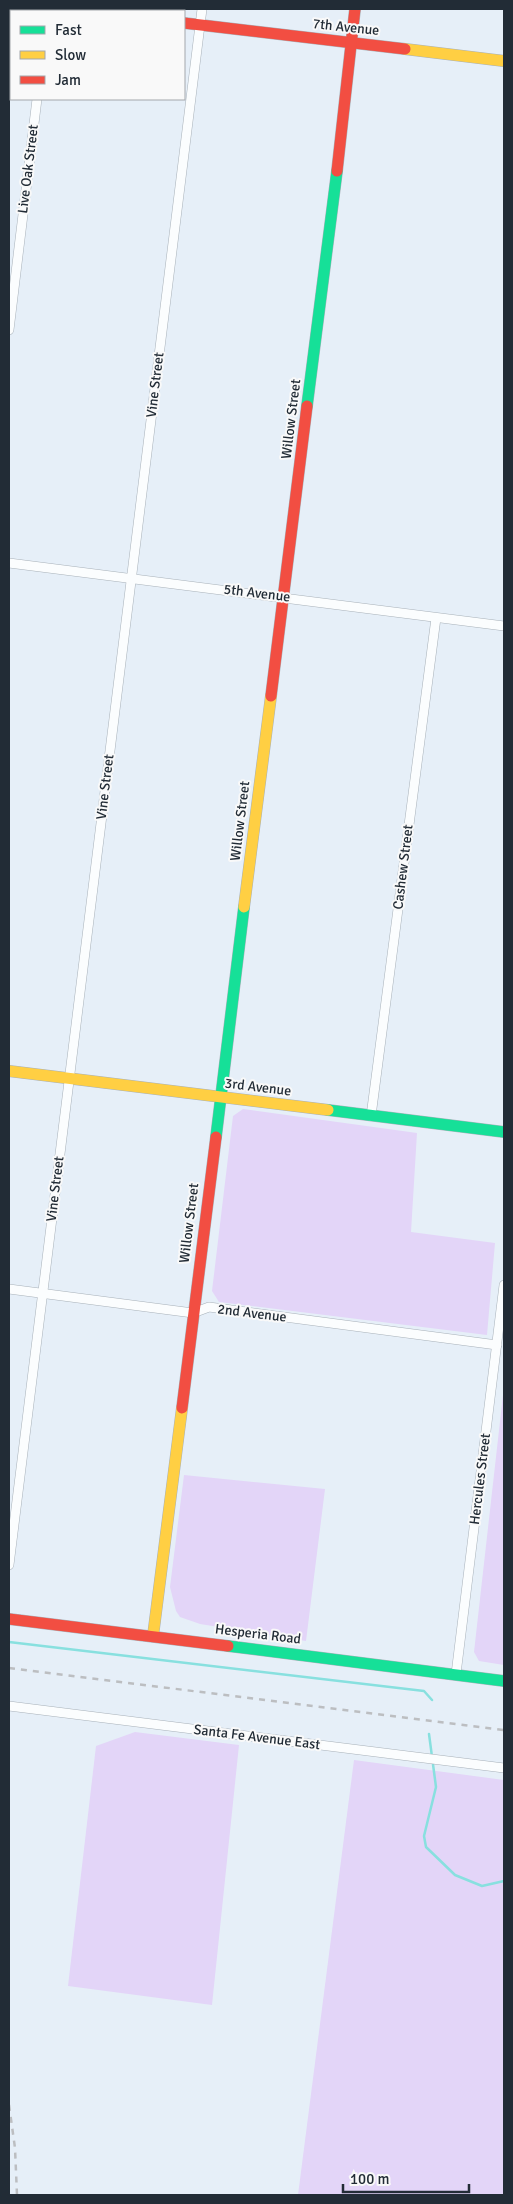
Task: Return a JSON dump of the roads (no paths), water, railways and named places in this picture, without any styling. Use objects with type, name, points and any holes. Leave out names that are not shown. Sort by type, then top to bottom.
[{"type":"street","name":"Vine Street","points":[[9,1565],[202,9]]},
{"type":"street","name":"Willow Street","points":[[153,1636],[342,128],[355,9]]},
{"type":"street","name":"7th Avenue","points":[[185,23],[504,61]]},
{"type":"street","name":"Live Oak Street","points":[[9,330],[37,100]]},
{"type":"street","name":"5th Avenue","points":[[9,563],[283,596],[504,626]]},
{"type":"street","name":"Cashew Street","points":[[371,1116],[436,618]]},
{"type":"street","name":"3rd Avenue","points":[[9,1071],[504,1132]]},
{"type":"street","name":"Hercules Street","points":[[456,1674],[504,1284]]},
{"type":"street","name":"2nd Avenue","points":[[9,1289],[193,1313],[208,1307],[497,1345]]},
{"type":"street","name":"Hesperia Road","points":[[9,1618],[504,1681]]},
{"type":"street","name":"Santa Fe Avenue East","points":[[9,1706],[504,1768]]},
{"type":"waterway","points":[[9,1642],[424,1691],[432,1700]]},
{"type":"waterway","points":[[429,1734],[436,1787],[424,1836],[426,1847],[455,1875],[482,1886],[504,1881]]},
{"type":"railway","points":[[9,1668],[504,1730]]},
{"type":"railway","points":[[9,2105],[15,2148],[17,2195]]}]
